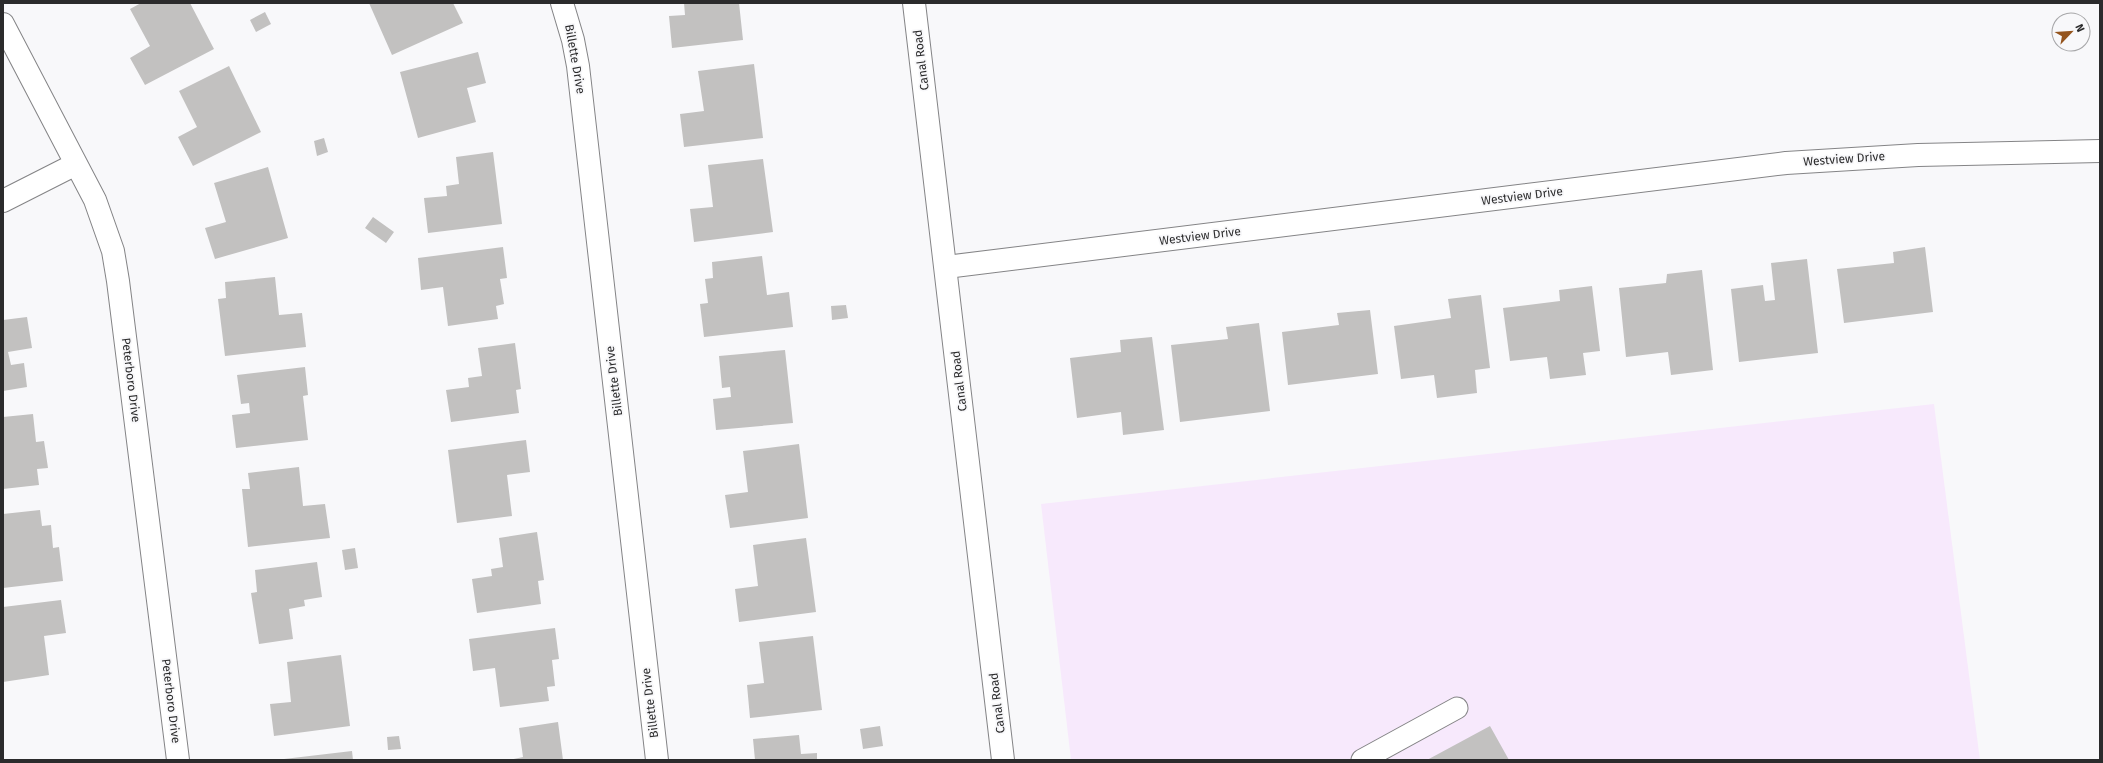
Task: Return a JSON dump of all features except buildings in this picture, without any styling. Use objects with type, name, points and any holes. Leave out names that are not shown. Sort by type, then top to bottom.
[{"type":"street","name":"Billette Drive","points":[[562,3],[573,40],[578,66],[657,760]]},
{"type":"street","name":"Canal Road","points":[[914,3],[1003,760]]},
{"type":"street","name":"Peterboro Drive","points":[[3,24],[95,200],[113,251],[118,281],[177,760]]},
{"type":"street","name":"Westview Drive","points":[[946,267],[1404,212],[1786,163],[1918,155],[2100,151]]},
{"type":"street","points":[[3,200],[76,164]]},
{"type":"lane","points":[[1362,760],[1457,708]]},
{"type":"shaded area","points":[[1934,404],[1980,760],[1071,760],[1041,504]]}]
